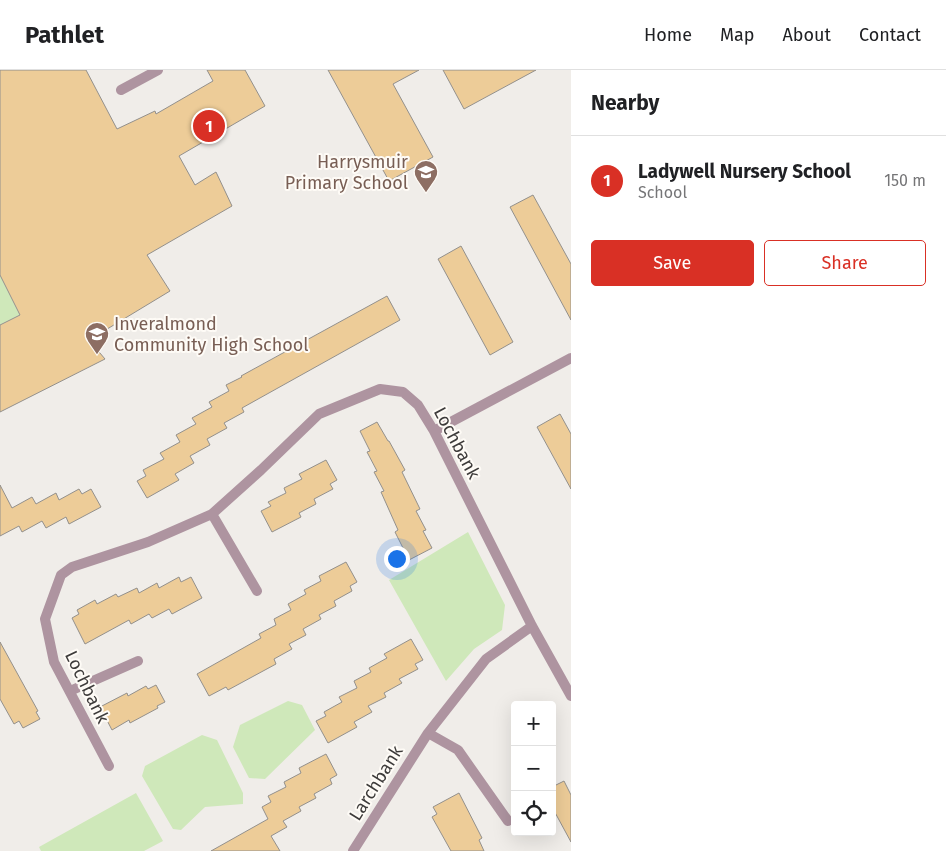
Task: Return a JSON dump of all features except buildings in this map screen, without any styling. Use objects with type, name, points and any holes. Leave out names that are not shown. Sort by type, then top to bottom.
[{"type":"street","points":[[121,90],[158,70]]},
{"type":"street","points":[[434,431],[571,358]]},
{"type":"street","name":"Lochbank","points":[[109,766],[54,662],[45,619],[61,575],[72,567],[148,542],[212,514],[319,414],[380,389],[403,392],[418,405],[434,431],[532,626],[571,696]]},
{"type":"street","points":[[212,514],[257,591]]},
{"type":"street","name":"Larchbank","points":[[353,851],[428,733],[486,660],[532,626]]},
{"type":"street","points":[[70,691],[138,660]]},
{"type":"street","points":[[428,733],[458,750],[508,821]]},
{"type":"green space","points":[[0,275],[20,315],[0,325]]},
{"type":"green space","points":[[468,532],[505,605],[502,630],[474,649],[446,681],[389,580]]},
{"type":"green space","points":[[288,701],[302,705],[315,730],[265,779],[249,778],[233,747],[240,725]]},
{"type":"green space","points":[[202,735],[217,740],[243,793],[243,804],[205,807],[181,830],[173,829],[142,776],[145,766]]},
{"type":"green space","points":[[136,793],[163,841],[144,851],[41,851],[39,847]]},
{"type":"place","name":"Ladywell Nursery School","points":[[209,126]]},
{"type":"place","name":"Harrysmuir Primary School","points":[[426,193]]},
{"type":"place","name":"Inveralmond Community High School","points":[[97,355]]}]
